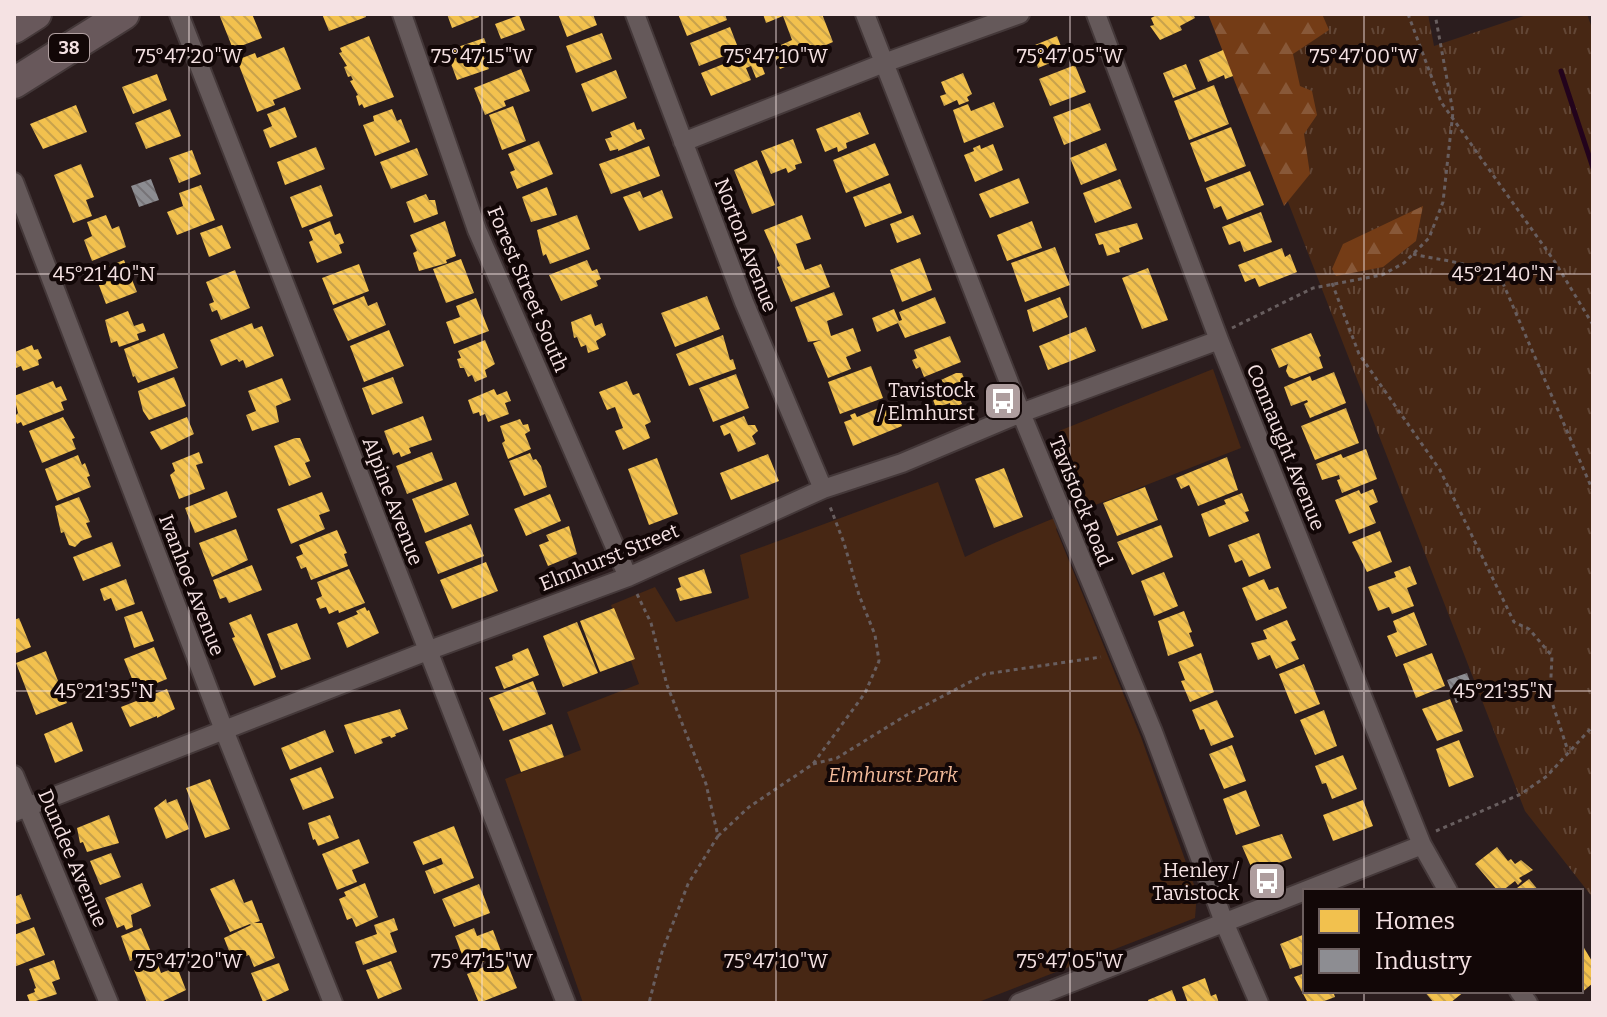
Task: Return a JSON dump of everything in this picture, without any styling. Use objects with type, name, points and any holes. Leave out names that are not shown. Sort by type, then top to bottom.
[{"type":"main road","name":"38","points":[[14,28],[36,14]]},
{"type":"main road","name":"38","points":[[14,83],[124,14]]},
{"type":"street","name":"Alpine Avenue","points":[[179,14],[566,1003]]},
{"type":"street","name":"Forest Street South","points":[[402,14],[477,230],[628,577]]},
{"type":"street","name":"Norton Avenue","points":[[635,14],[744,302],[823,489]]},
{"type":"street","name":"Tavistock Road","points":[[865,14],[1021,413],[1153,732],[1224,922],[1259,1003]]},
{"type":"street","points":[[683,142],[884,63],[1020,14]]},
{"type":"street","name":"Connaught Avenue","points":[[1096,14],[1218,338],[1422,845],[1447,889]]},
{"type":"street","name":"Ivanhoe Avenue","points":[[14,182],[224,730],[333,1003]]},
{"type":"street","name":"Elmhurst Street","points":[[20,809],[427,651],[628,577],[823,489],[902,463],[1021,413],[1218,338]]},
{"type":"street","name":"Dundee Avenue","points":[[14,775],[20,809],[109,1003]]},
{"type":"street","points":[[1309,889],[1422,845]]},
{"type":"street","points":[[1019,1003],[1303,891]]},
{"type":"path","points":[[1408,14],[1441,102],[1555,262],[1593,325]]},
{"type":"path","points":[[1218,338],[1313,288],[1382,275],[1404,263],[1429,238],[1440,213],[1453,120],[1435,14]]},
{"type":"path","points":[[1413,254],[1483,270],[1502,281],[1593,491]]},
{"type":"path","points":[[1332,283],[1359,354],[1440,470],[1514,622],[1529,629],[1552,656],[1550,696],[1568,751]]},
{"type":"path","points":[[813,764],[865,693],[879,661],[875,635],[823,489]]},
{"type":"path","points":[[628,577],[651,623],[667,685],[706,784],[718,836]]},
{"type":"path","points":[[649,1003],[662,952],[688,884],[718,836],[749,807],[813,764],[837,758],[905,716],[985,674],[1121,654]]},
{"type":"path","points":[[1422,845],[1438,829],[1521,794],[1547,776],[1593,726]]},
{"type":"green space","points":[[1208,14],[1322,14],[1329,30],[1293,54],[1300,86],[1312,91],[1317,115],[1304,134],[1310,174],[1284,206]]},
{"type":"green space","points":[[1215,14],[1428,14],[1434,46],[1530,14],[1587,14],[1593,31],[1593,898],[1525,811]]},
{"type":"green space","points":[[1423,206],[1416,241],[1383,267],[1336,276],[1332,269],[1343,244]]},
{"type":"green space","name":"Elmhurst Park","points":[[1213,369],[1241,448],[1085,509],[1056,529],[1141,737],[1197,893],[1195,918],[976,1003],[583,1003],[505,779],[581,750],[567,712],[639,684],[611,605],[655,587],[676,622],[749,598],[740,555],[938,482],[965,557],[1085,505],[1059,431]]},
{"type":"building: Homes","points":[[219,14],[252,14],[262,38],[233,49]]},
{"type":"building: Homes","points":[[322,14],[365,14],[366,17],[329,31]]},
{"type":"building: Homes","points":[[447,14],[478,14],[479,17],[452,28]]},
{"type":"building: Homes","points":[[558,14],[593,14],[597,25],[567,37]]},
{"type":"building: Homes","points":[[678,14],[725,14],[727,20],[687,36]]},
{"type":"building: Homes","points":[[763,14],[822,14],[833,42],[800,56],[802,60],[780,69],[772,49],[792,40],[783,16],[766,23]]},
{"type":"building: Homes","points":[[1159,14],[1193,14],[1195,18],[1180,26],[1182,30],[1160,40],[1150,26],[1154,25],[1151,18]]},
{"type":"building: Homes","points":[[519,15],[525,30],[501,39],[495,24]]},
{"type":"building: Homes","points":[[730,27],[739,50],[699,66],[690,43]]},
{"type":"building: Homes","points":[[602,33],[612,59],[576,73],[566,46]]},
{"type":"building: Homes","points":[[369,36],[394,97],[364,108],[362,104],[359,106],[358,95],[350,81],[353,80],[351,76],[348,77],[344,67],[347,66],[339,53],[342,52],[340,48]]},
{"type":"building: Homes","points":[[1057,36],[1065,57],[1038,68],[1035,59],[1040,57],[1035,45]]},
{"type":"building: Homes","points":[[484,38],[489,51],[482,53],[489,69],[457,80],[450,61],[455,59],[452,49]]},
{"type":"building: Homes","points":[[284,47],[301,89],[273,100],[275,105],[257,112],[237,60],[255,53],[257,58]]},
{"type":"building: Homes","points":[[1223,50],[1233,76],[1225,79],[1224,75],[1208,82],[1199,60]]},
{"type":"building: Homes","points":[[756,51],[765,74],[756,78],[751,66],[746,68],[751,80],[711,96],[701,73]]},
{"type":"building: Homes","points":[[1186,64],[1196,89],[1173,98],[1163,73]]},
{"type":"building: Homes","points":[[1075,65],[1086,92],[1050,106],[1039,79]]},
{"type":"building: Homes","points":[[521,69],[530,91],[504,101],[506,106],[485,115],[474,88]]},
{"type":"building: Homes","points":[[616,70],[627,98],[592,112],[581,84]]},
{"type":"building: Homes","points":[[963,73],[972,94],[967,97],[969,101],[959,105],[957,100],[944,106],[940,96],[946,94],[941,82]]},
{"type":"building: Homes","points":[[157,74],[167,100],[133,114],[122,87]]},
{"type":"building: Homes","points":[[1214,85],[1229,124],[1189,140],[1174,101]]},
{"type":"building: Homes","points":[[994,102],[1004,127],[964,143],[953,110],[968,104],[971,111]]},
{"type":"building: Homes","points":[[1090,103],[1101,130],[1064,145],[1053,117]]},
{"type":"building: Homes","points":[[76,105],[87,132],[43,149],[30,124]]},
{"type":"building: Homes","points":[[513,106],[526,141],[502,150],[489,115]]},
{"type":"building: Homes","points":[[285,107],[297,137],[270,148],[263,130],[272,126],[267,114]]},
{"type":"building: Homes","points":[[170,109],[181,136],[146,149],[135,123]]},
{"type":"building: Homes","points":[[392,109],[397,121],[401,119],[410,142],[375,156],[363,125],[374,121],[373,116]]},
{"type":"building: Homes","points":[[860,112],[869,134],[846,143],[847,148],[838,152],[837,147],[825,152],[816,129]]},
{"type":"building: Homes","points":[[634,122],[645,139],[618,151],[610,151],[605,139],[612,137],[610,132]]},
{"type":"building: Homes","points":[[1231,127],[1246,166],[1205,182],[1190,143]]},
{"type":"building: Homes","points":[[793,139],[802,163],[795,165],[796,169],[788,173],[786,168],[771,174],[761,151]]},
{"type":"building: Homes","points":[[539,141],[553,174],[517,189],[510,172],[515,170],[508,154]]},
{"type":"building: Homes","points":[[875,143],[889,175],[846,193],[833,160]]},
{"type":"building: Homes","points":[[1106,143],[1117,170],[1081,185],[1070,158]]},
{"type":"building: Homes","points":[[993,144],[1003,170],[975,182],[964,155],[980,145],[981,149]]},
{"type":"building: Homes","points":[[649,146],[660,176],[611,194],[599,164]]},
{"type":"building: Homes","points":[[316,147],[325,169],[285,185],[277,162]]},
{"type":"building: Homes","points":[[417,148],[428,175],[391,189],[380,162]]},
{"type":"building: Homes","points":[[192,150],[201,174],[179,183],[169,158]]},
{"type":"building: Homes","points":[[757,160],[775,205],[752,214],[734,170]]},
{"type":"building: Homes","points":[[81,164],[94,197],[86,200],[92,216],[73,223],[54,175]]},
{"type":"building: Homes","points":[[1250,171],[1264,205],[1227,220],[1221,206],[1214,209],[1206,188]]},
{"type":"building: Homes","points":[[1019,178],[1029,203],[990,218],[979,194]]},
{"type":"building: Homes","points":[[1120,179],[1132,208],[1095,223],[1083,193]]},
{"type":"building: Homes","points":[[890,183],[902,213],[865,227],[853,197]]},
{"type":"building: Homes","points":[[201,185],[215,220],[177,235],[167,212],[183,206],[179,193]]},
{"type":"building: Homes","points":[[321,185],[333,216],[302,228],[290,197]]},
{"type":"building: Homes","points":[[547,187],[557,215],[531,222],[522,197]]},
{"type":"building: Homes","points":[[662,190],[673,218],[639,231],[623,197],[640,191],[643,198]]},
{"type":"building: Homes","points":[[426,194],[429,200],[435,200],[438,214],[414,223],[406,202]]},
{"type":"building: Homes","points":[[1261,212],[1272,242],[1244,252],[1240,241],[1229,245],[1222,227]]},
{"type":"building: Homes","points":[[106,215],[112,229],[119,226],[126,247],[92,261],[84,240],[92,236],[87,222]]},
{"type":"building: Homes","points":[[577,215],[590,249],[550,264],[546,254],[543,256],[537,230]]},
{"type":"building: Homes","points":[[802,215],[811,239],[796,244],[805,270],[821,264],[830,287],[791,302],[764,230]]},
{"type":"building: Homes","points":[[913,215],[921,234],[897,243],[890,224]]},
{"type":"building: Homes","points":[[330,221],[335,235],[340,233],[344,243],[339,245],[342,253],[317,263],[309,242],[313,240],[309,230]]},
{"type":"building: Homes","points":[[445,221],[456,256],[446,260],[447,263],[419,271],[413,253],[417,251],[410,235]]},
{"type":"building: Homes","points":[[1032,221],[1042,248],[1007,261],[997,235]]},
{"type":"building: Homes","points":[[1137,223],[1143,239],[1107,256],[1095,234]]},
{"type":"building: Homes","points":[[222,225],[231,248],[209,257],[200,233]]},
{"type":"building: Homes","points":[[1055,247],[1070,285],[1025,302],[1011,263]]},
{"type":"building: Homes","points":[[1282,248],[1285,257],[1290,254],[1297,272],[1259,287],[1255,278],[1245,282],[1238,265]]},
{"type":"building: Homes","points":[[920,258],[932,290],[902,302],[890,270]]},
{"type":"building: Homes","points":[[461,259],[474,293],[446,303],[433,269]]},
{"type":"building: Homes","points":[[124,260],[137,292],[106,304],[94,272]]},
{"type":"building: Homes","points":[[587,260],[592,271],[597,269],[601,279],[596,281],[598,286],[561,301],[549,275]]},
{"type":"building: Homes","points":[[359,264],[369,291],[333,305],[322,278]]},
{"type":"building: Homes","points":[[1148,268],[1168,320],[1142,329],[1122,278]]},
{"type":"building: Homes","points":[[235,270],[250,308],[221,320],[217,310],[212,312],[209,304],[214,302],[206,282]]},
{"type":"building: Homes","points":[[834,292],[843,315],[827,321],[831,336],[853,328],[861,351],[846,357],[851,369],[828,378],[813,343],[821,340],[808,342],[795,307]]},
{"type":"building: Homes","points":[[364,296],[368,306],[377,302],[386,325],[348,341],[333,309]]},
{"type":"building: Homes","points":[[707,296],[720,329],[675,347],[661,313]]},
{"type":"building: Homes","points":[[935,297],[946,323],[905,338],[898,323],[877,332],[872,318],[894,309],[899,321],[902,320],[899,312]]},
{"type":"building: Homes","points":[[1060,297],[1068,317],[1033,332],[1027,310]]},
{"type":"building: Homes","points":[[476,298],[489,331],[454,344],[446,322],[460,317],[456,306]]},
{"type":"building: Homes","points":[[128,311],[134,326],[143,323],[146,331],[137,334],[139,340],[119,347],[117,341],[111,343],[105,320]]},
{"type":"building: Homes","points":[[591,314],[595,326],[602,323],[606,335],[596,341],[599,349],[588,353],[586,345],[581,347],[577,337],[574,338],[571,322]]},
{"type":"building: Homes","points":[[252,323],[254,329],[262,326],[274,356],[246,368],[243,360],[239,362],[237,359],[221,366],[210,340]]},
{"type":"building: Homes","points":[[1086,327],[1096,351],[1048,370],[1039,346]]},
{"type":"building: Homes","points":[[389,330],[404,366],[364,382],[350,346]]},
{"type":"building: Homes","points":[[164,333],[178,368],[138,383],[124,349]]},
{"type":"building: Homes","points":[[1311,333],[1323,368],[1294,379],[1289,377],[1286,371],[1288,364],[1279,368],[1271,349]]},
{"type":"building: Homes","points":[[723,335],[736,369],[689,386],[676,354]]},
{"type":"building: Homes","points":[[950,336],[961,362],[924,377],[920,367],[916,369],[912,360],[917,358],[914,350]]},
{"type":"building: Homes","points":[[485,340],[495,364],[485,370],[487,377],[475,382],[472,375],[468,377],[464,368],[460,368],[458,351]]},
{"type":"building: Homes","points":[[32,345],[42,358],[38,360],[39,365],[23,371],[21,366],[16,368],[15,352]]},
{"type":"building: Homes","points":[[871,366],[883,398],[840,414],[828,382]]},
{"type":"building: Homes","points":[[1334,372],[1346,403],[1310,418],[1304,404],[1307,400],[1291,406],[1284,387],[1310,376],[1312,381]]},
{"type":"building: Homes","points":[[962,373],[971,395],[960,399],[962,404],[951,408],[950,403],[936,408],[928,386]]},
{"type":"building: Homes","points":[[736,374],[749,408],[713,422],[699,388]]},
{"type":"building: Homes","points":[[174,377],[186,406],[149,420],[143,411],[138,391]]},
{"type":"building: Homes","points":[[393,377],[403,403],[372,415],[362,388]]},
{"type":"building: Homes","points":[[282,378],[291,400],[276,406],[279,422],[252,431],[246,415],[256,411],[248,391]]},
{"type":"building: Homes","points":[[53,381],[56,388],[61,386],[67,400],[61,402],[64,410],[23,426],[21,422],[17,424],[14,396]]},
{"type":"building: Homes","points":[[627,381],[633,395],[639,393],[651,422],[645,425],[650,438],[623,450],[615,431],[623,428],[615,407],[607,410],[599,392]]},
{"type":"building: Homes","points":[[494,389],[497,395],[507,391],[511,401],[505,403],[509,414],[488,422],[485,414],[473,414],[468,400]]},
{"type":"building: Homes","points":[[893,402],[902,426],[853,446],[844,422],[852,419],[850,415],[855,413],[857,417]]},
{"type":"building: Homes","points":[[1346,408],[1359,443],[1315,460],[1301,426]]},
{"type":"building: Homes","points":[[423,416],[432,440],[409,448],[411,453],[401,457],[399,452],[393,455],[384,431]]},
{"type":"building: Homes","points":[[744,416],[748,425],[755,425],[758,431],[752,436],[756,444],[738,452],[730,433],[724,436],[720,426]]},
{"type":"building: Homes","points":[[63,417],[75,438],[72,439],[76,449],[42,463],[29,431]]},
{"type":"building: Homes","points":[[187,417],[194,434],[161,450],[150,432]]},
{"type":"building: Homes","points":[[520,419],[523,425],[528,424],[530,431],[525,434],[531,449],[508,459],[500,426]]},
{"type":"building: Homes","points":[[300,438],[310,461],[305,463],[311,477],[289,486],[274,446]]},
{"type":"building: Homes","points":[[1366,449],[1377,479],[1342,493],[1337,480],[1340,479],[1339,475],[1322,480],[1316,464]]},
{"type":"building: Homes","points":[[199,452],[203,463],[196,465],[205,489],[179,499],[170,475],[175,471],[172,463]]},
{"type":"building: Homes","points":[[432,452],[443,480],[407,494],[396,466]]},
{"type":"building: Homes","points":[[530,453],[541,466],[547,487],[524,496],[509,461]]},
{"type":"building: Homes","points":[[768,454],[779,481],[731,500],[720,473]]},
{"type":"building: Homes","points":[[78,455],[82,465],[85,463],[91,487],[57,501],[45,469]]},
{"type":"building: Homes","points":[[1227,457],[1238,490],[1198,506],[1189,485],[1181,489],[1176,478]]},
{"type":"building: Homes","points":[[657,458],[678,514],[649,525],[628,469]]},
{"type":"building: Homes","points":[[1004,468],[1023,517],[994,528],[975,479]]},
{"type":"building: Homes","points":[[456,482],[469,515],[425,533],[412,499]]},
{"type":"building: Homes","points":[[1145,487],[1158,520],[1117,536],[1103,503]]},
{"type":"building: Homes","points":[[1373,489],[1378,502],[1369,506],[1376,523],[1349,534],[1335,500],[1359,490],[1361,494]]},
{"type":"building: Homes","points":[[227,491],[237,517],[195,533],[185,508]]},
{"type":"building: Homes","points":[[322,492],[330,511],[319,515],[325,529],[291,544],[277,509]]},
{"type":"building: Homes","points":[[1242,493],[1249,511],[1245,512],[1249,521],[1209,537],[1201,514],[1226,504],[1224,500]]},
{"type":"building: Homes","points":[[550,494],[561,521],[526,536],[514,509]]},
{"type":"building: Homes","points":[[79,497],[90,522],[86,523],[92,537],[75,547],[69,545],[64,532],[61,533],[55,506]]},
{"type":"building: Homes","points":[[471,524],[484,556],[438,574],[425,542]]},
{"type":"building: Homes","points":[[1161,525],[1173,557],[1132,575],[1117,542]]},
{"type":"building: Homes","points":[[569,526],[577,554],[548,566],[539,545],[549,541],[546,535]]},
{"type":"building: Homes","points":[[236,529],[248,560],[212,577],[199,543]]},
{"type":"building: Homes","points":[[337,530],[347,553],[344,554],[348,566],[311,580],[306,567],[301,569],[296,557],[303,554],[299,545]]},
{"type":"building: Homes","points":[[1380,531],[1392,562],[1367,572],[1352,542]]},
{"type":"building: Homes","points":[[1259,533],[1271,568],[1249,577],[1242,560],[1235,563],[1228,545]]},
{"type":"building: Homes","points":[[112,542],[121,566],[83,581],[73,557]]},
{"type":"building: Homes","points":[[486,562],[498,591],[452,609],[440,580]]},
{"type":"building: Homes","points":[[252,565],[262,590],[229,603],[226,597],[220,599],[213,580]]},
{"type":"building: Homes","points":[[1410,566],[1417,584],[1407,588],[1414,606],[1392,614],[1389,607],[1378,611],[1368,587],[1396,577],[1394,572]]},
{"type":"building: Homes","points":[[349,569],[365,603],[339,613],[338,610],[329,614],[326,607],[320,609],[316,599],[322,596],[317,582]]},
{"type":"building: Homes","points":[[704,569],[712,593],[680,601],[676,589],[681,587],[678,578]]},
{"type":"building: Homes","points":[[1164,572],[1178,606],[1154,616],[1141,581]]},
{"type":"building: Homes","points":[[126,579],[135,604],[116,611],[111,598],[104,601],[100,589]]},
{"type":"building: Homes","points":[[1264,579],[1269,590],[1278,587],[1287,608],[1256,621],[1242,588]]},
{"type":"building: Homes","points":[[365,607],[379,633],[347,648],[337,623],[358,614],[356,611]]},
{"type":"building: Homes","points":[[614,608],[635,659],[600,672],[580,621]]},
{"type":"building: Homes","points":[[142,611],[154,641],[134,648],[124,617]]},
{"type":"building: Homes","points":[[1184,611],[1194,646],[1168,656],[1158,621]]},
{"type":"building: Homes","points":[[1414,612],[1427,645],[1396,657],[1387,636],[1397,632],[1393,621]]},
{"type":"building: Homes","points":[[251,614],[276,677],[254,686],[232,638],[235,637],[229,623]]},
{"type":"building: Homes","points":[[19,618],[31,647],[14,654],[14,620]]},
{"type":"building: Homes","points":[[1287,620],[1296,640],[1291,642],[1299,659],[1276,669],[1270,655],[1258,660],[1251,643],[1267,639],[1263,630]]},
{"type":"building: Homes","points":[[577,622],[598,673],[563,687],[543,636]]},
{"type":"building: Homes","points":[[297,623],[311,659],[281,670],[267,634]]},
{"type":"building: Homes","points":[[154,647],[167,679],[137,691],[124,659]]},
{"type":"building: Homes","points":[[528,648],[539,675],[504,689],[495,667],[513,660],[512,655]]},
{"type":"building: Homes","points":[[46,651],[67,703],[36,715],[16,663]]},
{"type":"building: Homes","points":[[1201,653],[1214,692],[1190,702],[1181,681],[1185,680],[1178,662]]},
{"type":"building: Homes","points":[[1432,653],[1445,686],[1416,698],[1403,664]]},
{"type":"building: Homes","points":[[1304,664],[1320,704],[1295,714],[1279,674]]},
{"type":"building: Homes","points":[[533,681],[546,714],[503,731],[489,698]]},
{"type":"building: Homes","points":[[167,689],[175,709],[130,727],[121,707]]},
{"type":"building: Homes","points":[[1450,699],[1463,731],[1437,741],[1422,709]]},
{"type":"building: Homes","points":[[1217,700],[1234,737],[1211,746],[1192,710]]},
{"type":"building: Homes","points":[[400,709],[408,729],[391,738],[381,739],[383,743],[355,754],[344,725]]},
{"type":"building: Homes","points":[[1324,710],[1337,746],[1315,755],[1300,720]]},
{"type":"building: Homes","points":[[72,722],[83,751],[55,763],[44,734]]},
{"type":"building: Homes","points":[[552,724],[564,757],[521,772],[509,740]]},
{"type":"building: Homes","points":[[325,730],[334,752],[290,770],[281,748]]},
{"type":"building: Homes","points":[[1459,740],[1474,777],[1449,787],[1436,749]]},
{"type":"building: Homes","points":[[1232,745],[1246,781],[1224,789],[1209,754]]},
{"type":"building: Homes","points":[[1343,755],[1357,789],[1332,799],[1315,766]]},
{"type":"building: Homes","points":[[321,767],[334,798],[303,810],[290,779]]},
{"type":"building: Homes","points":[[210,779],[230,829],[205,838],[186,788]]},
{"type":"building: Homes","points":[[1246,790],[1260,826],[1236,835],[1223,799]]},
{"type":"building: Homes","points":[[166,799],[167,803],[177,799],[189,829],[166,839],[154,808]]},
{"type":"building: Homes","points":[[1363,800],[1373,826],[1333,841],[1323,815]]},
{"type":"building: Homes","points":[[109,815],[119,843],[87,852],[83,842],[80,843],[77,828]]},
{"type":"building: Homes","points":[[330,815],[339,838],[318,846],[308,823]]},
{"type":"building: Homes","points":[[454,826],[474,878],[434,894],[425,871],[443,864],[441,858],[423,865],[413,842]]},
{"type":"building: Homes","points":[[1282,834],[1292,858],[1252,869],[1242,846]]},
{"type":"building: Homes","points":[[359,839],[369,863],[352,870],[357,882],[337,890],[322,854]]},
{"type":"building: Homes","points":[[1497,847],[1508,861],[1511,859],[1515,864],[1521,860],[1533,870],[1519,878],[1522,881],[1518,885],[1515,881],[1505,889],[1496,889],[1475,864]]},
{"type":"building: Homes","points":[[111,853],[121,877],[100,885],[90,861]]},
{"type":"building: Homes","points":[[234,879],[244,903],[252,900],[260,921],[254,923],[262,923],[275,958],[254,967],[249,955],[233,961],[224,938],[251,925],[230,932],[210,889]]},
{"type":"building: Homes","points":[[1529,879],[1537,889],[1516,889]]},
{"type":"building: Homes","points":[[142,883],[151,906],[131,915],[133,927],[126,930],[124,925],[117,928],[105,898]]},
{"type":"building: Homes","points":[[365,883],[378,917],[356,927],[352,918],[347,920],[339,899],[346,896],[344,892]]},
{"type":"building: Homes","points":[[479,884],[490,913],[454,927],[442,899]]},
{"type":"building: Homes","points":[[21,894],[31,919],[14,925],[14,897]]},
{"type":"building: Homes","points":[[394,918],[398,930],[390,933],[397,952],[363,965],[355,942],[377,934],[374,925]]},
{"type":"building: Homes","points":[[34,927],[45,955],[14,967],[14,935]]},
{"type":"building: Homes","points":[[141,928],[151,952],[130,961],[121,936]]},
{"type":"building: Homes","points":[[474,928],[477,936],[493,930],[502,954],[467,968],[455,936]]},
{"type":"building: Homes","points":[[1303,935],[1303,965],[1290,969],[1280,944]]},
{"type":"building: Homes","points":[[1583,946],[1593,963],[1593,983],[1583,991]]},
{"type":"building: Homes","points":[[505,958],[517,988],[479,1003],[467,974]]},
{"type":"building: Homes","points":[[54,960],[60,979],[52,982],[57,994],[30,1003],[27,995],[35,992],[36,988],[29,969]]},
{"type":"building: Homes","points":[[391,961],[402,989],[378,999],[366,970]]},
{"type":"building: Homes","points":[[157,962],[161,973],[177,967],[186,990],[159,1003],[147,1003],[134,970]]},
{"type":"building: Homes","points":[[279,963],[289,990],[263,1002],[251,973]]},
{"type":"building: Homes","points":[[1303,974],[1303,993],[1334,993],[1335,997],[1308,1003],[1294,977]]},
{"type":"building: Homes","points":[[1205,978],[1211,996],[1216,994],[1219,1003],[1188,1003],[1182,987]]},
{"type":"building: Homes","points":[[1172,990],[1177,1003],[1149,1003],[1148,1000]]},
{"type":"building: Homes","points":[[1426,993],[1462,993],[1450,1003],[1434,1003]]},
{"type":"building: Industry","points":[[151,179],[159,200],[139,207],[131,186]]},
{"type":"building: Industry","points":[[1467,673],[1475,695],[1456,703],[1447,680]]},
{"type":"waterway","points":[[1561,71],[1593,168]]},
{"type":"place","name":"Tavistock / Elmhurst","points":[[1003,401]]},
{"type":"place","name":"Henley / Tavistock","points":[[1267,881]]}]
